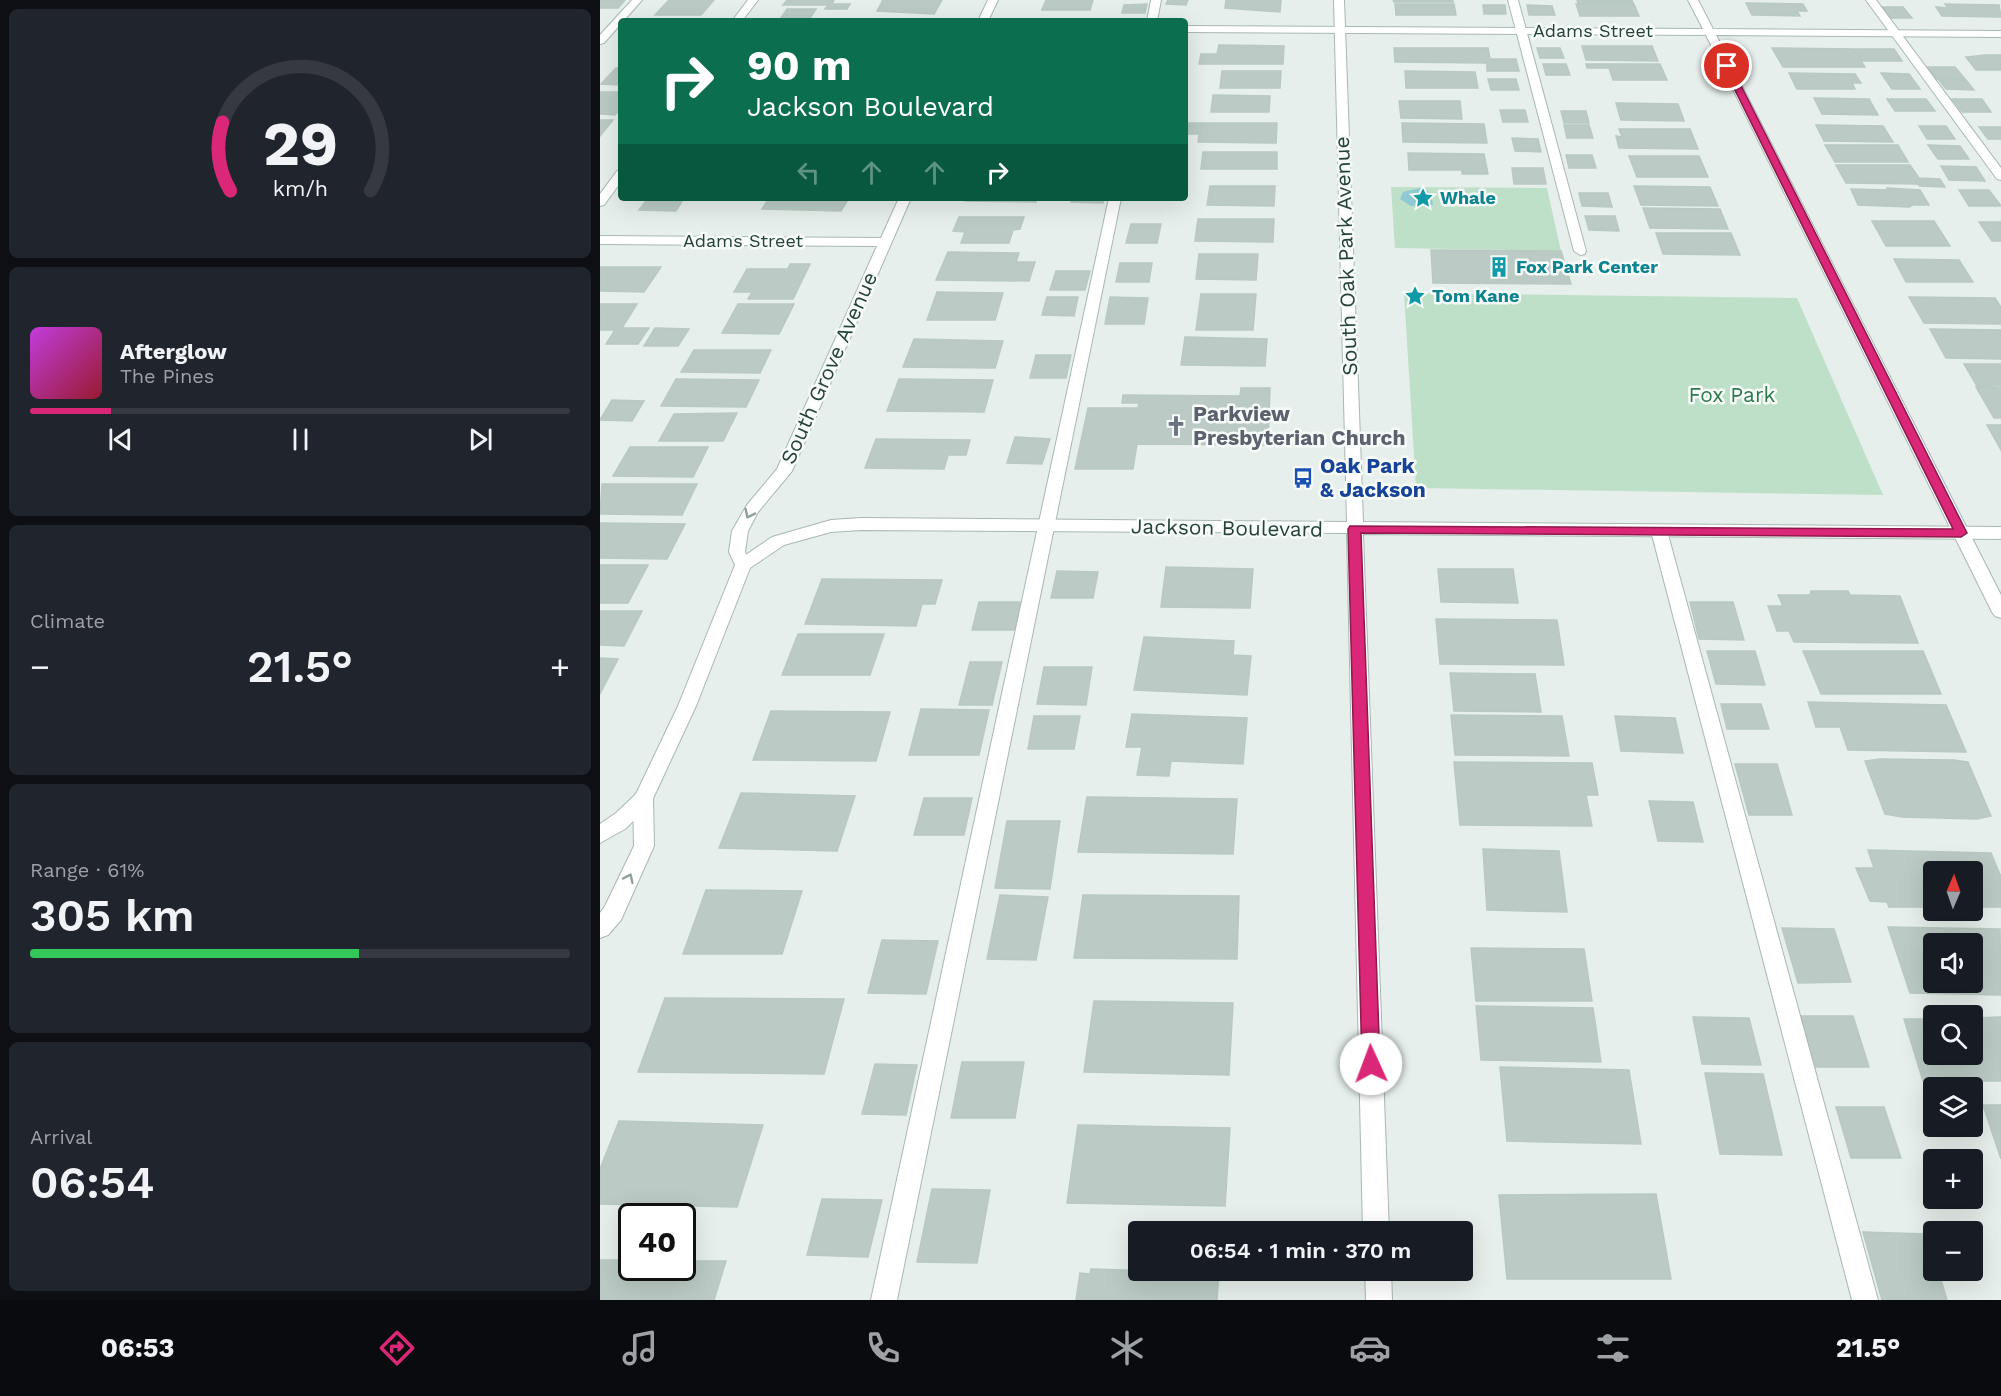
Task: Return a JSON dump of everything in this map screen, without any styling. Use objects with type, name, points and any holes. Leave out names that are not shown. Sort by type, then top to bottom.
[{"type":"street","points":[[621,18],[637,0]]},
{"type":"street","points":[[739,18],[753,0]]},
{"type":"street","points":[[984,18],[993,0]]},
{"type":"street","points":[[1153,18],[1156,0]]},
{"type":"street","name":"South Oak Park Avenue","points":[[1339,0],[1376,1221]]},
{"type":"street","points":[[1513,0],[1580,251]]},
{"type":"street","points":[[1693,0],[2001,612]]},
{"type":"street","points":[[1871,0],[2001,176]]},
{"type":"street","points":[[600,41],[618,21]]},
{"type":"street","name":"Adams Street","points":[[1188,28],[2001,34]]},
{"type":"street","points":[[600,202],[618,178]]},
{"type":"street","name":"South Grove Avenue","points":[[600,928],[613,913],[644,846],[644,799],[687,706],[743,565],[736,550],[741,529],[756,501],[784,471],[903,201]]},
{"type":"street","points":[[884,1300],[1114,201]]},
{"type":"street","name":"Adams Street","points":[[600,240],[885,242]]},
{"type":"street","name":"Jackson Boulevard","points":[[743,565],[778,541],[831,526],[861,524],[2001,533]]},
{"type":"street","points":[[1659,531],[1865,1300]]},
{"type":"street","name":"South Grove Avenue","points":[[604,832],[644,799]]},
{"type":"street","points":[[1378,1281],[1379,1300]]},
{"type":"green space","points":[[1391,187],[1547,188],[1561,251],[1395,248]]},
{"type":"green space","name":"Fox Park","points":[[1404,293],[1797,298],[1883,495],[1416,488]]},
{"type":"water","points":[[1420,188],[1431,193],[1433,205],[1411,206],[1400,199],[1403,192]]},
{"type":"building","points":[[600,0],[625,0],[618,8],[600,8]]},
{"type":"building","points":[[669,0],[714,0],[701,15],[655,15]]},
{"type":"building","points":[[787,0],[834,0],[832,4],[850,4],[847,9],[825,9],[828,5],[783,5]]},
{"type":"building","points":[[883,0],[942,0],[934,14],[877,11]]},
{"type":"building","points":[[1046,0],[1093,0],[1090,10],[1042,10]]},
{"type":"building","points":[[1168,0],[1188,0],[1186,5],[1166,4]]},
{"type":"building","points":[[1226,0],[1281,0],[1280,12],[1225,8]]},
{"type":"building","points":[[1393,0],[1453,0],[1453,2],[1394,2]]},
{"type":"building","points":[[1577,0],[1632,0],[1633,3],[1578,3]]},
{"type":"building","points":[[1746,3],[1803,4],[1807,11],[1797,11],[1800,16],[1752,15]]},
{"type":"building","points":[[1147,4],[1145,13],[1122,13],[1124,5]]},
{"type":"building","points":[[1395,4],[1454,4],[1456,15],[1396,15]]},
{"type":"building","points":[[1576,4],[1634,4],[1639,16],[1580,16]]},
{"type":"building","points":[[1945,4],[1999,5],[2001,17],[1942,16],[1936,7],[1948,8]]},
{"type":"building","points":[[1483,5],[1505,5],[1506,14],[1484,14]]},
{"type":"building","points":[[1527,5],[1552,6],[1555,15],[1529,15]]},
{"type":"building","points":[[1880,7],[1903,7],[1912,18],[1888,18]]},
{"type":"building","points":[[787,9],[816,9],[810,18],[781,18]]},
{"type":"building","points":[[1219,45],[1284,46],[1283,64],[1199,64],[1201,54],[1217,54]]},
{"type":"building","points":[[1582,46],[1652,46],[1658,61],[1586,60]]},
{"type":"building","points":[[1394,48],[1488,48],[1490,59],[1516,59],[1519,71],[1487,71],[1487,63],[1395,62]]},
{"type":"building","points":[[1537,48],[1560,48],[1564,58],[1540,58]]},
{"type":"building","points":[[1772,48],[1853,49],[1865,67],[1783,67]]},
{"type":"building","points":[[1854,49],[1894,49],[1902,61],[1862,61]]},
{"type":"building","points":[[2001,55],[2001,70],[1976,70],[1966,57]]},
{"type":"building","points":[[1543,64],[1566,64],[1570,75],[1546,75]]},
{"type":"building","points":[[1586,64],[1660,64],[1667,80],[1613,80],[1609,68],[1587,68]]},
{"type":"building","points":[[1927,67],[1955,67],[1965,79],[1936,79]]},
{"type":"building","points":[[616,68],[618,68],[618,85],[601,84]]},
{"type":"building","points":[[1222,71],[1281,71],[1280,88],[1220,88]]},
{"type":"building","points":[[1405,71],[1475,72],[1478,88],[1406,88]]},
{"type":"building","points":[[1789,73],[1855,74],[1861,83],[1852,83],[1855,89],[1797,89]]},
{"type":"building","points":[[1881,73],[1909,74],[1920,89],[1892,89]]},
{"type":"building","points":[[1488,79],[1516,79],[1519,90],[1491,90]]},
{"type":"building","points":[[1939,80],[1966,80],[1974,90],[1946,89]]},
{"type":"building","points":[[600,92],[618,92],[618,112],[615,115],[600,114]]},
{"type":"building","points":[[1213,95],[1270,96],[1269,112],[1211,112]]},
{"type":"building","points":[[1814,98],[1869,99],[1878,115],[1822,114]]},
{"type":"building","points":[[1887,99],[1926,99],[1935,111],[1895,111]]},
{"type":"building","points":[[1952,99],[1982,99],[1991,112],[1962,112]]},
{"type":"building","points":[[1399,101],[1460,101],[1462,119],[1401,118]]},
{"type":"building","points":[[1616,103],[1678,104],[1684,121],[1621,120]]},
{"type":"building","points":[[1500,110],[1525,110],[1528,122],[1503,122]]},
{"type":"building","points":[[1561,111],[1586,111],[1589,123],[1564,123]]},
{"type":"building","points":[[600,120],[613,120],[600,136]]},
{"type":"building","points":[[1188,123],[1277,123],[1276,143],[1198,142],[1199,134],[1188,134]]},
{"type":"building","points":[[1402,123],[1484,124],[1487,143],[1403,142]]},
{"type":"building","points":[[1564,125],[1589,125],[1593,138],[1567,138]]},
{"type":"building","points":[[1816,125],[1883,126],[1893,142],[1824,141]]},
{"type":"building","points":[[1919,126],[1946,126],[1955,139],[1927,139]]},
{"type":"building","points":[[1979,127],[2001,127],[2001,139],[1988,139]]},
{"type":"building","points":[[1619,129],[1690,129],[1698,149],[1619,148],[1616,136],[1622,137]]},
{"type":"building","points":[[1512,138],[1538,139],[1541,152],[1515,151]]},
{"type":"building","points":[[1825,145],[1898,145],[1908,162],[1835,162]]},
{"type":"building","points":[[1928,145],[1960,146],[1969,159],[1938,159]]},
{"type":"building","points":[[1203,152],[1277,152],[1277,169],[1201,169]]},
{"type":"building","points":[[1408,153],[1484,154],[1488,174],[1462,174],[1462,170],[1409,170]]},
{"type":"building","points":[[1566,155],[1592,155],[1596,168],[1569,168]]},
{"type":"building","points":[[1629,156],[1699,156],[1708,177],[1637,177]]},
{"type":"building","points":[[1836,165],[1910,165],[1919,178],[1940,179],[1945,187],[1917,184],[1846,183]]},
{"type":"building","points":[[1941,166],[1976,167],[1985,181],[1949,180]]},
{"type":"building","points":[[1512,168],[1543,168],[1546,184],[1514,184]]},
{"type":"building","points":[[1210,186],[1275,186],[1274,206],[1207,205]]},
{"type":"building","points":[[1634,186],[1710,187],[1718,206],[1641,205]]},
{"type":"building","points":[[1887,188],[1920,190],[1929,205],[1909,207],[1858,205],[1851,189],[1888,190]]},
{"type":"building","points":[[1959,190],[1989,190],[2001,206],[1969,206]]},
{"type":"building","points":[[1579,193],[1608,193],[1612,207],[1582,206]]},
{"type":"building","points":[[646,201],[682,201],[676,211],[639,210]]},
{"type":"building","points":[[767,201],[847,201],[841,211],[762,209]]},
{"type":"building","points":[[965,201],[1036,201],[1036,202]]},
{"type":"building","points":[[1072,201],[1103,201],[1103,203]]},
{"type":"building","points":[[1643,208],[1720,209],[1728,229],[1650,228]]},
{"type":"building","points":[[1585,216],[1615,216],[1619,231],[1589,230]]},
{"type":"building","points":[[959,217],[1024,217],[1020,229],[1013,230],[1009,243],[961,243],[965,232],[953,231]]},
{"type":"building","points":[[1198,219],[1274,219],[1273,242],[1195,241]]},
{"type":"building","points":[[1872,221],[1934,221],[1950,246],[1886,246]]},
{"type":"building","points":[[1979,222],[2001,222],[2001,241],[1992,241]]},
{"type":"building","points":[[1131,224],[1161,224],[1157,243],[1126,243]]},
{"type":"building","points":[[1656,233],[1731,233],[1740,255],[1663,254]]},
{"type":"building","name":"Fox Park Center","points":[[1431,250],[1561,251],[1571,284],[1433,283]]},
{"type":"building","points":[[948,252],[1019,253],[1016,262],[1035,262],[1029,281],[936,280]]},
{"type":"building","points":[[1199,254],[1258,254],[1256,280],[1196,279]]},
{"type":"building","points":[[1894,259],[1959,260],[1973,282],[1906,282]]},
{"type":"building","points":[[1120,263],[1152,263],[1149,282],[1116,282]]},
{"type":"building","points":[[790,264],[810,264],[793,299],[748,299],[752,292],[734,292],[747,269],[788,269]]},
{"type":"building","points":[[600,267],[661,267],[644,292],[600,291]]},
{"type":"building","points":[[1056,271],[1090,271],[1085,290],[1050,290]]},
{"type":"building","points":[[937,292],[1003,293],[995,320],[927,320]]},
{"type":"building","points":[[1201,294],[1256,294],[1253,330],[1196,330]]},
{"type":"building","points":[[1047,297],[1078,297],[1074,316],[1042,315]]},
{"type":"building","points":[[1110,297],[1148,298],[1144,324],[1105,324]]},
{"type":"building","points":[[1909,297],[1995,298],[2001,307],[2001,324],[1924,323]]},
{"type":"building","points":[[600,304],[637,304],[622,328],[649,328],[638,344],[606,344],[615,330],[600,330]]},
{"type":"building","points":[[738,304],[794,304],[779,334],[722,333]]},
{"type":"building","points":[[655,328],[689,329],[678,346],[644,346]]},
{"type":"building","points":[[1930,329],[2001,330],[2001,359],[1946,358]]},
{"type":"building","points":[[1185,337],[1267,339],[1265,366],[1181,365]]},
{"type":"building","points":[[914,339],[1003,341],[995,368],[903,367]]},
{"type":"building","points":[[694,350],[771,350],[760,373],[681,372]]},
{"type":"building","points":[[1036,355],[1071,355],[1066,378],[1030,378]]},
{"type":"building","points":[[1964,364],[2001,364],[2001,386],[1977,386]]},
{"type":"building","points":[[676,379],[759,380],[746,407],[661,406]]},
{"type":"building","points":[[899,379],[993,380],[984,412],[887,411]]},
{"type":"building","points":[[1976,387],[2001,388],[2001,418],[1994,418]]},
{"type":"building","name":"Parkview Presbyterian Church","points":[[1241,388],[1270,388],[1268,445],[1137,444],[1133,469],[1075,469],[1088,408],[1138,408],[1139,403],[1122,403],[1123,395],[1240,396]]},
{"type":"building","points":[[612,400],[644,401],[632,421],[600,420]]},
{"type":"building","points":[[737,413],[723,441],[659,441],[674,414]]},
{"type":"building","points":[[1987,425],[2001,425],[2001,450]]},
{"type":"building","points":[[1015,437],[1050,439],[1042,464],[1007,463]]},
{"type":"building","points":[[876,439],[970,440],[966,455],[948,455],[944,469],[865,468]]},
{"type":"building","points":[[630,447],[708,447],[693,477],[613,476]]},
{"type":"building","points":[[602,484],[697,484],[682,515],[600,514]]},
{"type":"building","points":[[600,523],[685,524],[667,559],[600,558]]},
{"type":"building","points":[[600,565],[648,565],[628,603],[600,603]]},
{"type":"building","points":[[1166,567],[1253,569],[1250,608],[1161,607]]},
{"type":"building","points":[[1438,569],[1513,569],[1518,603],[1441,602]]},
{"type":"building","points":[[1057,571],[1098,572],[1093,598],[1051,598]]},
{"type":"building","points":[[822,579],[942,580],[935,604],[922,604],[916,626],[805,624]]},
{"type":"building","points":[[1811,591],[1848,591],[1850,595],[1900,596],[1918,643],[1794,642],[1789,631],[1777,631],[1768,606],[1783,606],[1778,595],[1810,595]]},
{"type":"building","points":[[979,602],[1022,602],[1016,630],[972,630]]},
{"type":"building","points":[[1690,602],[1733,602],[1744,640],[1699,639]]},
{"type":"building","points":[[600,611],[642,611],[624,646],[600,645]]},
{"type":"building","points":[[1436,619],[1557,620],[1564,665],[1440,664]]},
{"type":"building","points":[[798,634],[884,634],[870,675],[782,675]]},
{"type":"building","points":[[1144,637],[1234,641],[1233,655],[1251,656],[1247,695],[1134,690]]},
{"type":"building","points":[[1707,651],[1755,651],[1765,685],[1716,684]]},
{"type":"building","points":[[1803,651],[1923,651],[1941,694],[1821,694]]},
{"type":"building","points":[[600,658],[618,659],[600,694]]},
{"type":"building","points":[[970,662],[1002,662],[992,705],[959,705]]},
{"type":"building","points":[[1044,667],[1092,667],[1086,705],[1037,704]]},
{"type":"building","points":[[1450,673],[1535,674],[1541,712],[1454,711]]},
{"type":"building","points":[[1808,702],[1946,705],[1966,752],[1848,750],[1840,727],[1816,727]]},
{"type":"building","points":[[1721,704],[1761,704],[1769,729],[1727,729]]},
{"type":"building","points":[[921,709],[989,710],[979,755],[909,755]]},
{"type":"building","points":[[771,711],[890,712],[876,761],[753,760]]},
{"type":"building","points":[[1132,714],[1247,718],[1243,764],[1171,761],[1169,776],[1137,775],[1142,747],[1126,747]]},
{"type":"building","points":[[1451,715],[1562,716],[1569,756],[1455,755]]},
{"type":"building","points":[[1034,716],[1080,716],[1074,749],[1028,749]]},
{"type":"building","points":[[1615,716],[1675,718],[1683,753],[1621,751]]},
{"type":"building","points":[[1880,759],[1968,762],[1991,816],[1977,819],[1902,817],[1885,814],[1865,761]]},
{"type":"building","points":[[1454,762],[1592,763],[1598,795],[1586,795],[1592,826],[1460,825]]},
{"type":"building","points":[[1735,764],[1777,764],[1792,815],[1749,815]]},
{"type":"building","points":[[741,793],[855,796],[837,851],[719,848]]},
{"type":"building","points":[[1087,797],[1237,799],[1233,854],[1078,852]]},
{"type":"building","points":[[924,798],[972,798],[964,835],[914,835]]},
{"type":"building","points":[[1649,801],[1693,802],[1703,842],[1658,841]]},
{"type":"building","points":[[1007,821],[1060,821],[1050,889],[995,888]]},
{"type":"building","points":[[1483,849],[1559,851],[1567,912],[1487,910]]},
{"type":"building","points":[[1868,850],[1991,853],[2001,877],[2001,907],[1983,907],[1983,861],[1923,861],[1923,907],[1889,907],[1887,902],[1870,901],[1856,868],[1874,868]]},
{"type":"building","points":[[706,890],[802,891],[782,954],[683,954]]},
{"type":"building","points":[[1000,895],[1048,897],[1036,960],[987,959]]},
{"type":"building","points":[[1083,895],[1239,896],[1237,959],[1074,958]]},
{"type":"building","points":[[1888,927],[2000,929],[2001,995],[1910,993]]},
{"type":"building","points":[[1782,928],[1834,929],[1851,982],[1798,983]]},
{"type":"building","points":[[882,940],[938,941],[926,994],[868,993]]},
{"type":"building","points":[[1471,948],[1584,949],[1592,1001],[1476,1001]]},
{"type":"building","points":[[665,998],[844,999],[824,1074],[638,1072]]},
{"type":"building","points":[[1094,1001],[1233,1003],[1229,1075],[1084,1072]]},
{"type":"building","points":[[1476,1006],[1593,1008],[1601,1062],[1481,1060]]},
{"type":"building","points":[[1800,1016],[1853,1016],[1869,1067],[1814,1067]]},
{"type":"building","points":[[1693,1017],[1749,1018],[1761,1065],[1702,1064]]},
{"type":"building","points":[[2001,1017],[2001,1081],[1983,1081],[1983,1077],[1923,1077],[1923,1081],[1904,1019],[1923,1019],[1923,1065],[1983,1065],[1983,1018]]},
{"type":"building","points":[[962,1062],[1024,1062],[1015,1118],[951,1118]]},
{"type":"building","points":[[875,1064],[917,1065],[906,1115],[862,1114]]},
{"type":"building","points":[[1500,1067],[1629,1070],[1641,1144],[1507,1141]]},
{"type":"building","points":[[1705,1073],[1763,1074],[1782,1155],[1720,1154]]},
{"type":"building","points":[[1983,1105],[2001,1105],[2001,1159]]},
{"type":"building","points":[[1836,1107],[1884,1107],[1901,1158],[1851,1158]]},
{"type":"building","points":[[619,1121],[763,1125],[737,1207],[696,1206],[696,1203],[600,1204],[600,1169]]},
{"type":"building","points":[[1078,1125],[1230,1128],[1225,1206],[1067,1203]]},
{"type":"building","points":[[932,1189],[990,1190],[977,1263],[917,1262]]},
{"type":"building","points":[[1656,1194],[1671,1279],[1507,1279],[1499,1195]]},
{"type":"building","points":[[822,1199],[882,1200],[868,1257],[807,1255]]},
{"type":"building","points":[[1863,1232],[1923,1234],[1923,1281],[1941,1281],[1947,1300],[1882,1300]]},
{"type":"building","points":[[600,1260],[618,1260],[618,1281],[696,1281],[696,1261],[726,1261],[714,1300],[600,1300]]},
{"type":"building","points":[[1091,1269],[1128,1270],[1128,1281],[1218,1281],[1217,1300],[1076,1300],[1080,1273],[1090,1274]]},
{"type":"place","name":"Whale","points":[[1423,198]]},
{"type":"place","name":"Fox Park Center","points":[[1499,267]]},
{"type":"place","name":"Tom Kane","points":[[1415,296]]},
{"type":"place","name":"Parkview Presbyterian Church","points":[[1176,426]]},
{"type":"place","name":"Oak Park & Jackson","points":[[1303,478]]},
{"type":"route","points":[[1371,1064],[1354,529],[1961,533],[1727,66]]}]
